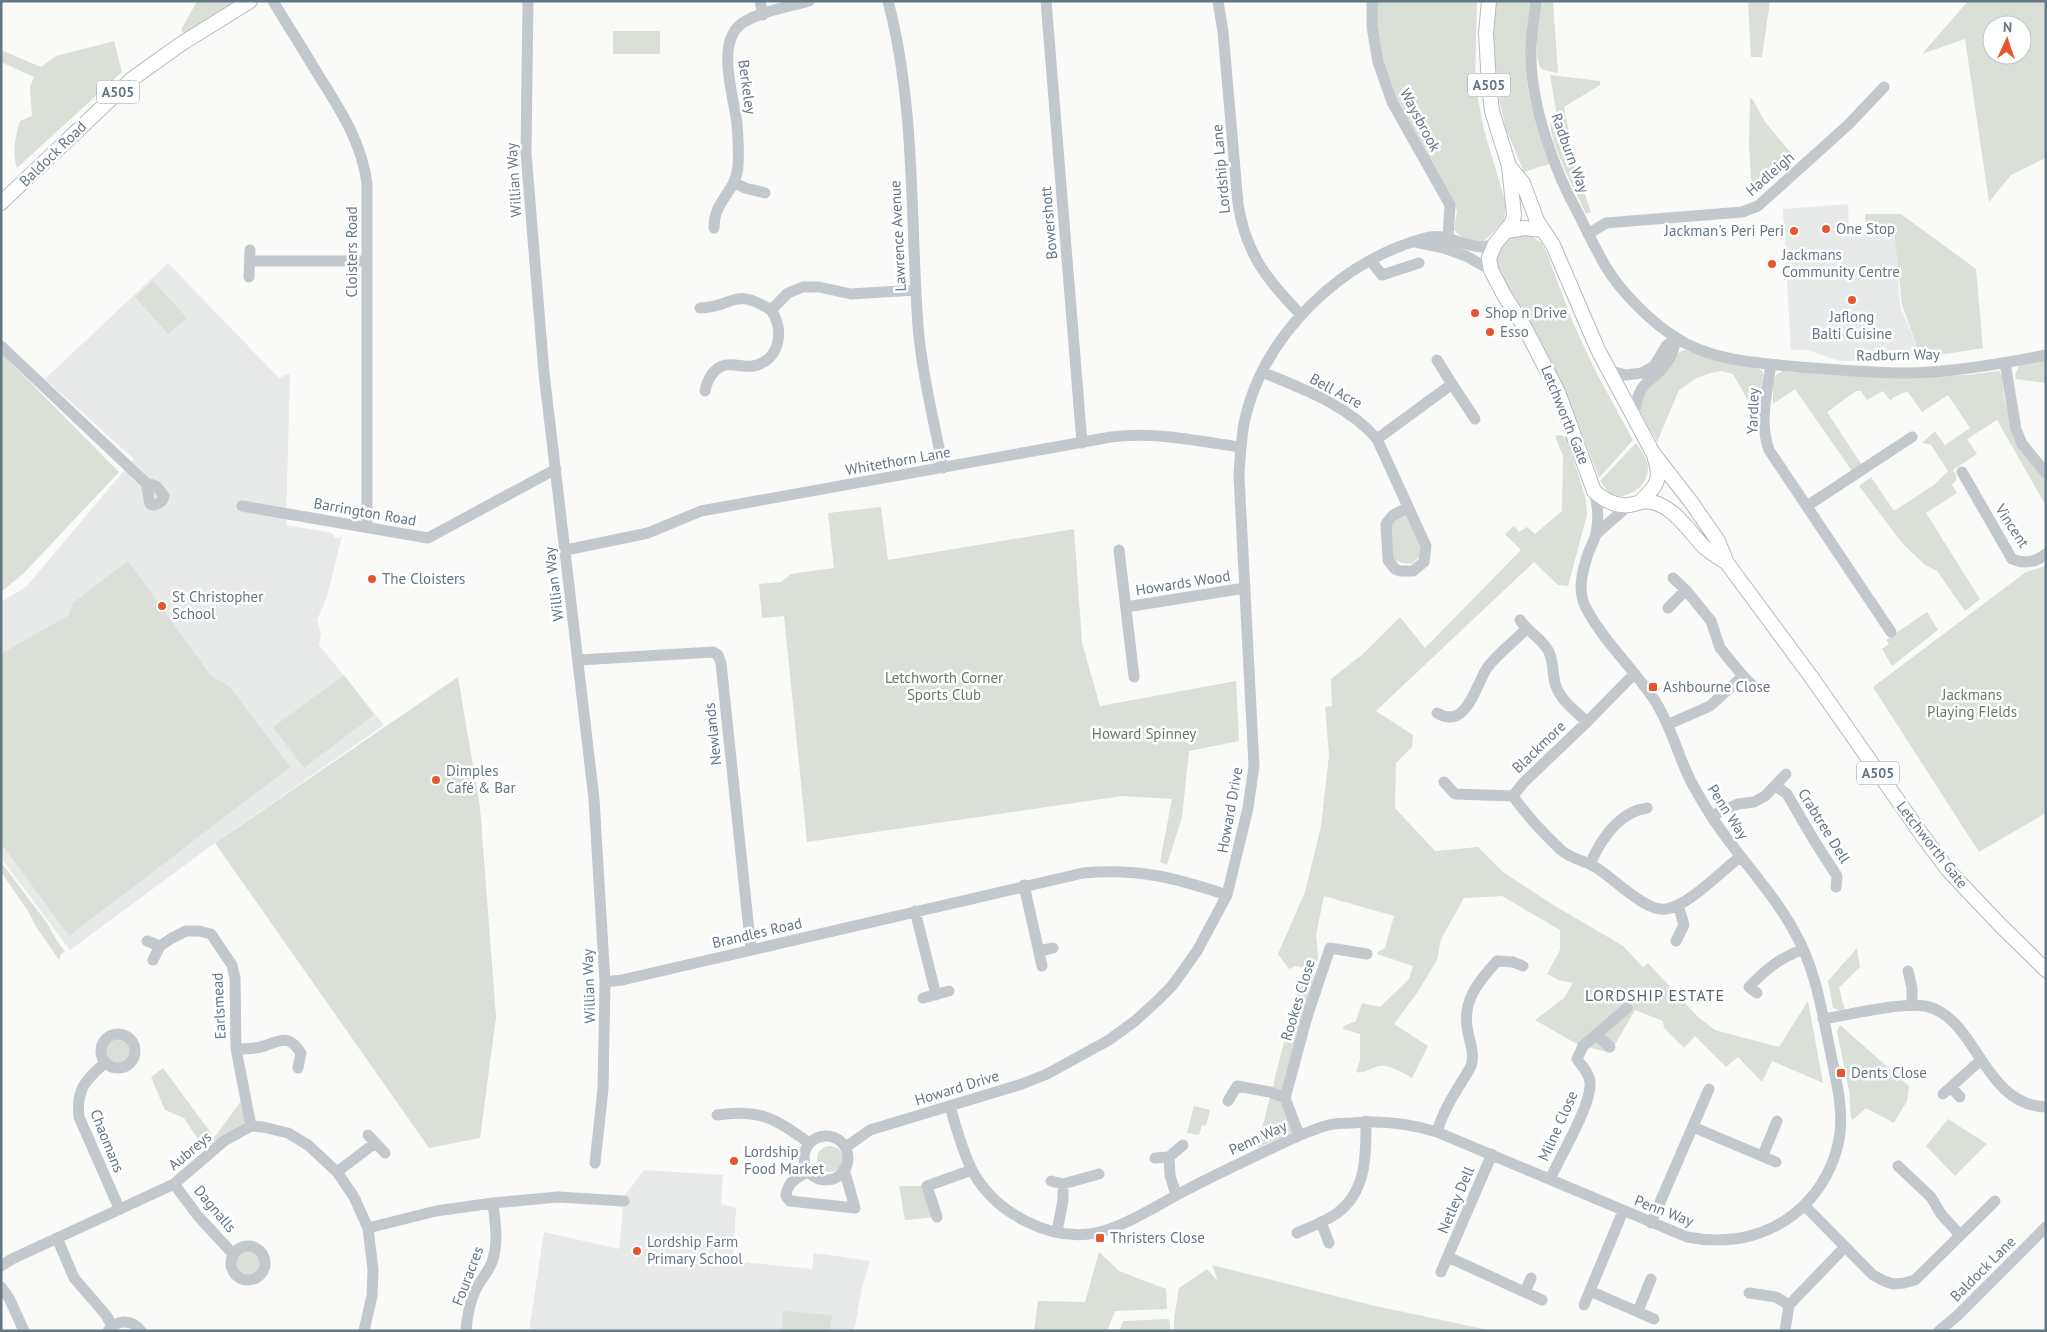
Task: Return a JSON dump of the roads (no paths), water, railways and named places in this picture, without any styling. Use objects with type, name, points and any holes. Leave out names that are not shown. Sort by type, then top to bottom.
[{"type":"main road","name":"Baldock Road","points":[[1,203],[132,79],[181,44],[250,1]]},
{"type":"main road","name":"A505","points":[[1489,1],[1486,33],[1492,111],[1509,166],[1514,215],[1507,231]]},
{"type":"main road","name":"A505","points":[[1509,166],[1523,183],[1542,230]]},
{"type":"main road","points":[[1491,270],[1489,258],[1496,244],[1507,231],[1524,228],[1542,230]]},
{"type":"main road","name":"Letchworth Gate","points":[[1542,230],[1553,245],[1607,370],[1653,454],[1659,473],[1654,487],[1634,503]]},
{"type":"main road","name":"Letchworth Gate","points":[[1491,270],[1525,328],[1558,392],[1594,491],[1606,502],[1653,502],[1665,508],[1677,516],[1706,549],[1727,563]]},
{"type":"main road","name":"Letchworth Gate","points":[[1653,454],[1673,477],[1718,541],[1727,563],[1765,612],[1948,870],[2046,970]]},
{"type":"street","name":"Cloisters Road","points":[[272,1],[338,106],[361,152],[367,184],[368,527]]},
{"type":"street","name":"Willian Way","points":[[528,1],[526,153],[544,373],[594,799],[605,982],[603,1089],[594,1163]]},
{"type":"street","points":[[760,1],[763,14]]},
{"type":"street","name":"Berkeley","points":[[735,183],[738,141],[728,65],[728,46],[739,26],[763,14],[809,1]]},
{"type":"street","name":"Lawrence Avenue","points":[[888,1],[898,43],[906,100],[920,349],[943,468]]},
{"type":"street","name":"Bowershott","points":[[1046,1],[1082,443]]},
{"type":"street","name":"Lordship Lane","points":[[1218,1],[1223,32],[1238,204],[1242,226],[1249,247],[1267,277],[1301,315]]},
{"type":"street","name":"Waysbrook","points":[[1372,1],[1372,27],[1380,70],[1401,121],[1450,205],[1446,242]]},
{"type":"street","name":"Radburn Way","points":[[1536,1],[1531,58],[1538,111],[1563,186],[1607,269],[1636,304],[1650,318],[1676,338],[1718,355],[1771,364],[1844,371],[1912,373],[2005,363],[2046,355]]},
{"type":"street","name":"Hadleigh","points":[[1588,234],[1606,223],[1742,212],[1758,206],[1849,124],[1884,87]]},
{"type":"street","points":[[714,228],[709,213],[735,183],[745,188],[765,193]]},
{"type":"street","name":"Howard Drive","points":[[846,1148],[870,1130],[1022,1084],[1047,1074],[1085,1054],[1135,1021],[1172,986],[1186,968],[1210,931],[1227,895],[1248,808],[1254,766],[1240,500],[1240,447],[1245,418],[1262,372],[1287,331],[1301,315],[1330,287],[1371,261],[1426,238],[1482,247],[1496,244]]},
{"type":"street","name":"Howard Drive","points":[[1446,242],[1491,270]]},
{"type":"street","points":[[249,277],[250,256],[367,261]]},
{"type":"street","points":[[1371,261],[1382,275],[1419,263]]},
{"type":"street","points":[[771,310],[788,293],[803,287],[819,287],[851,294],[916,290]]},
{"type":"street","points":[[700,308],[713,308],[731,299],[743,298],[758,301],[771,310],[778,323],[780,335],[777,347],[772,354],[754,366],[728,365],[716,369],[710,377],[705,391]]},
{"type":"street","points":[[713,308],[714,320]]},
{"type":"street","points":[[1607,370],[1626,375],[1642,373],[1654,366],[1666,346],[1676,338]]},
{"type":"street","points":[[1634,417],[1636,403],[1642,388],[1668,362],[1674,352],[1676,338]]},
{"type":"street","points":[[1,346],[146,482]]},
{"type":"street","points":[[1437,360],[1475,419]]},
{"type":"street","points":[[2005,363],[2016,429],[2022,444],[2046,473]]},
{"type":"street","name":"Yardley","points":[[1771,364],[1764,420],[1766,441],[1770,450],[1807,506],[1880,606],[1891,632]]},
{"type":"street","name":"Bell Acre","points":[[1262,372],[1339,407],[1366,425],[1377,439],[1426,546],[1426,558],[1422,566],[1413,571],[1400,571],[1395,569],[1388,560],[1385,528],[1388,519],[1408,507]]},
{"type":"street","points":[[1377,439],[1452,384]]},
{"type":"street","name":"Whitethorn Lane","points":[[566,550],[648,533],[701,511],[1124,435],[1154,435],[1240,447]]},
{"type":"street","points":[[1807,506],[1904,439]]},
{"type":"street","name":"Barrington Road","points":[[242,506],[428,538],[556,469]]},
{"type":"street","name":"Vincent","points":[[1963,479],[2012,559],[2028,562],[2039,560],[2046,554]]},
{"type":"street","name":"Penn Way","points":[[950,1106],[959,1138],[972,1170],[985,1189],[1013,1214],[1057,1232],[1098,1233],[1138,1216],[1299,1136],[1330,1124],[1366,1121],[1401,1123],[1438,1132],[1687,1237],[1732,1240],[1782,1224],[1804,1205],[1825,1178],[1838,1147],[1840,1132],[1839,1101],[1818,991],[1794,930],[1711,816],[1687,775],[1669,724],[1655,701],[1596,624],[1585,606],[1580,588],[1587,555],[1596,534],[1598,517],[1594,491]]},
{"type":"street","name":"Penn Way","points":[[1596,534],[1634,503]]},
{"type":"street","name":"Howards Wood","points":[[1119,550],[1134,678]]},
{"type":"street","points":[[1673,578],[1686,590],[1711,621],[1720,648],[1754,687]]},
{"type":"street","name":"Howards Wood","points":[[1126,607],[1245,588]]},
{"type":"street","points":[[1668,608],[1686,590]]},
{"type":"street","name":"Blackmore","points":[[1438,712],[1452,716],[1468,707],[1488,666],[1523,624],[1548,651],[1556,687],[1588,722]]},
{"type":"street","name":"Newlands","points":[[579,660],[713,652],[718,655],[721,663],[751,950]]},
{"type":"street","name":"Blackmore","points":[[1513,796],[1524,782],[1588,722],[1634,674]]},
{"type":"street","points":[[1669,724],[1710,706],[1743,676]]},
{"type":"street","name":"Crabtree Dell","points":[[1711,816],[1738,804],[1754,802],[1765,796],[1786,774]]},
{"type":"street","name":"Blackmore","points":[[1444,782],[1454,794],[1513,796]]},
{"type":"street","name":"Crabtree Dell","points":[[1776,786],[1788,794],[1815,842],[1838,876],[1836,887]]},
{"type":"street","name":"Blackmore","points":[[1513,796],[1561,850],[1574,858],[1590,864],[1653,909],[1667,909],[1678,904],[1712,881],[1740,857]]},
{"type":"street","points":[[1590,864],[1601,842],[1624,816],[1636,809],[1647,808]]},
{"type":"street","name":"Brandles Road","points":[[605,982],[622,980],[1024,885],[1083,873],[1120,870],[1168,876],[1227,895]]},
{"type":"street","points":[[1024,885],[1042,966]]},
{"type":"street","points":[[1676,941],[1684,925],[1678,904]]},
{"type":"street","points":[[915,911],[936,995]]},
{"type":"street","name":"Earlsmead","points":[[160,946],[186,930],[211,934],[232,965],[235,978],[236,1049],[251,1126]]},
{"type":"street","points":[[147,941],[160,946],[153,960]]},
{"type":"street","points":[[1038,951],[1053,948]]},
{"type":"street","name":"Rookes Close","points":[[1284,1098],[1307,1017],[1330,948],[1367,954]]},
{"type":"street","points":[[1757,993],[1749,987],[1765,970],[1778,960],[1803,949]]},
{"type":"street","points":[[1438,1132],[1447,1106],[1470,1067],[1472,1047],[1465,1010],[1472,994],[1497,961],[1513,962],[1523,966]]},
{"type":"street","points":[[1908,971],[1912,988],[1912,1005]]},
{"type":"street","points":[[923,998],[949,991]]},
{"type":"street","points":[[1823,1019],[1912,1005],[1927,1006],[1944,1015],[1964,1035],[1981,1060],[2008,1093],[2017,1100],[2032,1106],[2046,1107]]},
{"type":"street","name":"Milne Close","points":[[1550,1179],[1577,1124],[1588,1096],[1590,1079],[1577,1059],[1583,1046],[1627,1008]]},
{"type":"street","points":[[1596,1035],[1610,1047]]},
{"type":"street","name":"Earlsmead","points":[[236,1049],[263,1047],[281,1040],[293,1043],[306,1053],[298,1068]]},
{"type":"street","points":[[1960,1097],[1947,1090],[1981,1060]]},
{"type":"street","name":"Chaomans","points":[[105,1063],[88,1078],[77,1103],[79,1117],[119,1208]]},
{"type":"street","points":[[1228,1101],[1238,1086],[1270,1092],[1284,1098],[1299,1136]]},
{"type":"street","points":[[1651,1223],[1710,1089]]},
{"type":"street","points":[[717,1115],[734,1112],[752,1112],[768,1117],[790,1128],[810,1143]]},
{"type":"street","points":[[1297,1233],[1337,1213],[1358,1189],[1366,1159],[1366,1121]]},
{"type":"street","points":[[1763,1155],[1777,1121]]},
{"type":"street","points":[[251,1126],[288,1133],[308,1145],[337,1172],[354,1197],[368,1228],[373,1270],[372,1296],[368,1323],[364,1331]]},
{"type":"street","name":"Aubreys","points":[[1,1266],[119,1208],[174,1184],[218,1146],[251,1126]]},
{"type":"street","points":[[1693,1126],[1776,1162]]},
{"type":"street","points":[[822,1136],[830,1136],[837,1139],[846,1148],[847,1157],[844,1169],[839,1175],[830,1179],[823,1179],[816,1177],[808,1171],[804,1156],[810,1143],[822,1136]]},
{"type":"street","points":[[337,1172],[371,1139],[385,1153]]},
{"type":"street","points":[[1155,1158],[1169,1157],[1184,1145]]},
{"type":"street","name":"Netley Dell","points":[[1441,1272],[1492,1154]]},
{"type":"street","points":[[1169,1157],[1170,1176],[1176,1196]]},
{"type":"street","points":[[1898,1166],[1927,1193],[1941,1214],[1960,1235]]},
{"type":"street","points":[[808,1171],[790,1183],[786,1188],[786,1196],[790,1201],[855,1208],[844,1169]]},
{"type":"street","points":[[937,1217],[927,1186],[972,1170]]},
{"type":"street","points":[[1051,1181],[1064,1184],[1099,1174]]},
{"type":"street","name":"Dagnalls","points":[[174,1184],[198,1216],[233,1254]]},
{"type":"street","points":[[1057,1232],[1064,1184]]},
{"type":"street","points":[[368,1228],[436,1211],[493,1203],[558,1197],[624,1201]]},
{"type":"street","points":[[1804,1205],[1878,1278],[1893,1284],[1904,1283],[1921,1275],[1996,1201]]},
{"type":"street","name":"Fouracres","points":[[466,1331],[469,1310],[476,1290],[492,1263],[495,1251],[493,1203]]},
{"type":"street","points":[[1584,1305],[1623,1211]]},
{"type":"street","points":[[1321,1222],[1329,1243]]},
{"type":"street","name":"Baldock Lane","points":[[1939,1331],[1957,1316],[2046,1227]]},
{"type":"street","points":[[57,1238],[74,1278],[106,1315],[110,1328],[123,1321],[132,1323],[141,1331]]},
{"type":"street","points":[[1785,1331],[1789,1305],[1845,1247]]},
{"type":"street","name":"Netley Dell","points":[[1448,1257],[1542,1300]]},
{"type":"street","points":[[1525,1292],[1531,1278]]},
{"type":"street","points":[[1638,1311],[1651,1279]]},
{"type":"street","points":[[1,1287],[9,1298],[24,1331]]},
{"type":"street","points":[[1590,1292],[1654,1319]]},
{"type":"street","points":[[1748,1293],[1776,1297],[1789,1305]]},
{"type":"place","name":"One Stop","points":[[1826,229]]},
{"type":"place","name":"Jackman's Peri Peri","points":[[1794,231]]},
{"type":"place","name":"Jackmans Community Centre","points":[[1772,264]]},
{"type":"place","name":"Jaflong Balti Cuisine","points":[[1852,300]]},
{"type":"place","name":"Shop n Drive","points":[[1475,313]]},
{"type":"place","name":"Esso","points":[[1490,332]]},
{"type":"place","name":"The Cloisters","points":[[372,579]]},
{"type":"place","name":"St Christopher School","points":[[162,606]]},
{"type":"place","name":"Ashbourne Close","points":[[1653,687]]},
{"type":"place","name":"Dimples Café & Bar","points":[[436,780]]},
{"type":"place","name":"Dents Close","points":[[1841,1073]]},
{"type":"place","name":"Lordship Food Market","points":[[734,1161]]},
{"type":"place","name":"Thristers Close","points":[[1100,1238]]},
{"type":"place","name":"Lordship Farm Primary School","points":[[637,1251]]},
{"type":"district","name":"LORDSHIP ESTATE","points":[[1655,995]]},
{"type":"park label","name":"Letchworth Corner Sports Club","points":[[944,686]]},
{"type":"park label","name":"Jackmans Playing FIelds","points":[[1972,704]]},
{"type":"park label","name":"Howard Spinney","points":[[1144,734]]}]
